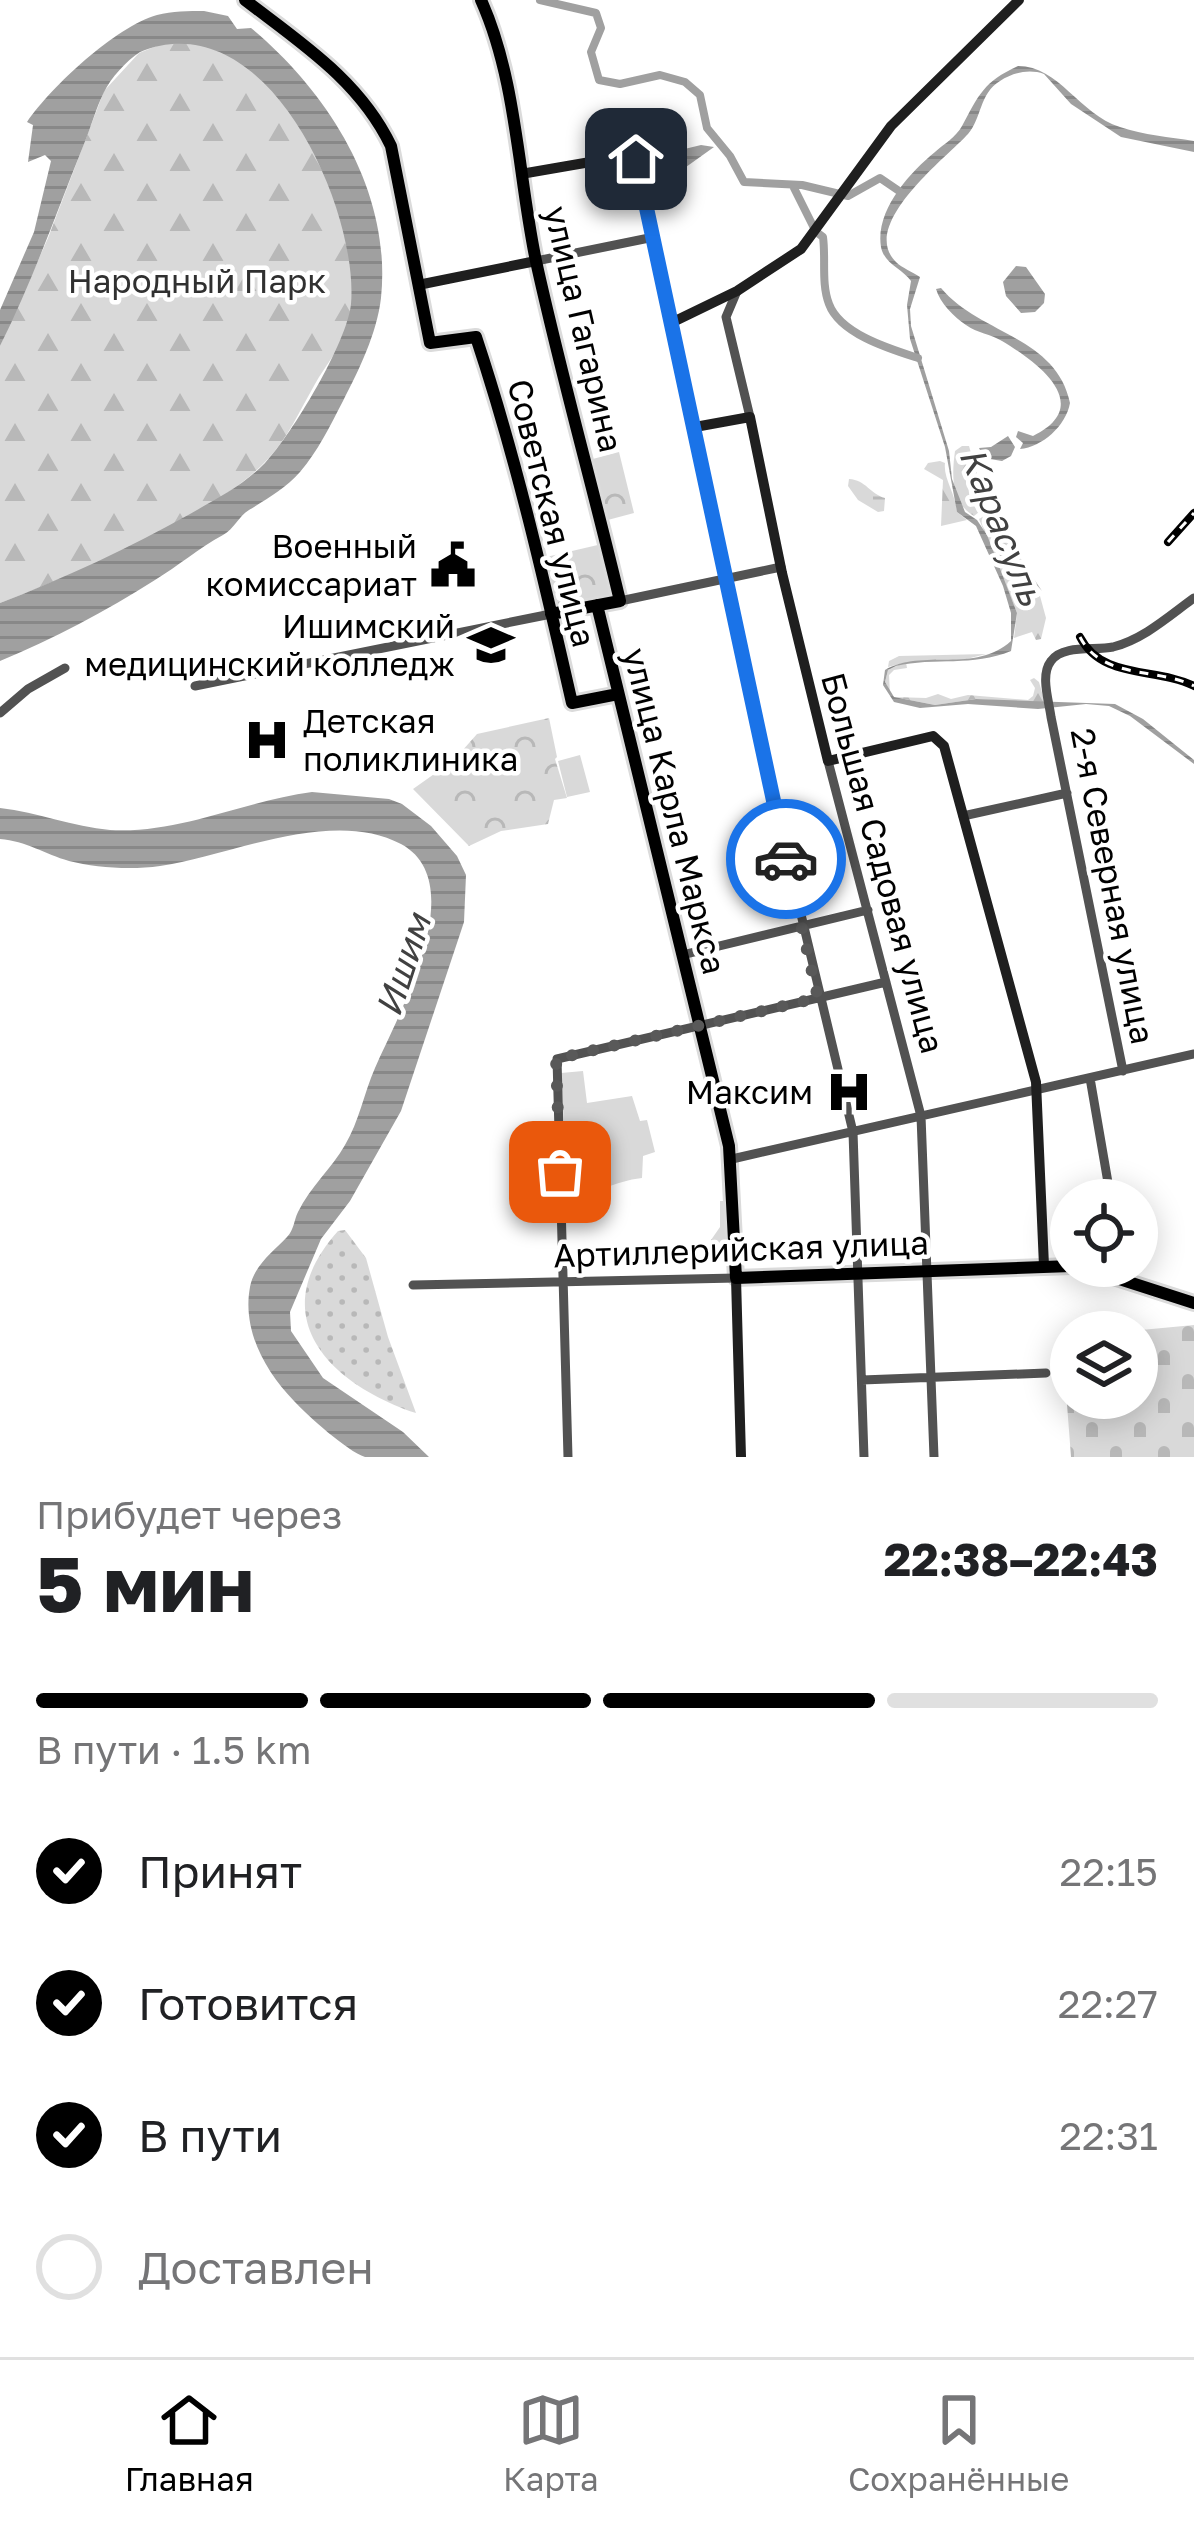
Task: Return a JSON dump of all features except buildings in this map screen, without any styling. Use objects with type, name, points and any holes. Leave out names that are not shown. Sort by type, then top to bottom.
[{"type":"main road","points":[[245,0],[357,91],[376,116],[391,146],[418,285],[536,261]]},
{"type":"main road","name":"улица Гагарина","points":[[481,0],[506,89],[536,261],[620,601]]},
{"type":"main road","points":[[673,322],[737,291],[796,253],[900,116],[1019,0]]},
{"type":"main road","points":[[521,174],[625,156],[636,159],[694,427],[750,417]]},
{"type":"main road","name":"Советская улица","points":[[418,285],[430,343],[476,337],[514,466],[572,703],[618,694]]},
{"type":"main road","name":"Большая Садовая улица","points":[[750,417],[828,761]]},
{"type":"main road","points":[[551,614],[620,601]]},
{"type":"main road","name":"улица Карла Маркса","points":[[597,605],[732,1159],[741,1457]]},
{"type":"main road","points":[[828,761],[933,736],[944,746],[1037,1090],[1045,1266]]},
{"type":"main road","name":"Артиллерийская улица","points":[[736,1277],[1050,1266]]},
{"type":"main road","name":"Артиллерийская улица","points":[[1157,1287],[1194,1303]]},
{"type":"street","points":[[262,0],[265,16]]},
{"type":"street","points":[[536,261],[654,237]]},
{"type":"street","name":"Большая Садовая улица","points":[[737,291],[726,316],[750,417]]},
{"type":"street","points":[[694,427],[784,858],[853,1132],[863,1457]]},
{"type":"street","points":[[620,601],[781,567]]},
{"type":"street","name":"2-я Северная улица","points":[[1123,1071],[1046,673],[1061,653],[1114,646],[1148,632],[1194,598]]},
{"type":"street","points":[[195,686],[551,614]]},
{"type":"street","points":[[0,713],[28,689],[65,668]]},
{"type":"street","name":"Большая Садовая улица","points":[[828,761],[921,1116],[934,1457]]},
{"type":"street","points":[[963,816],[1067,793]]},
{"type":"street","points":[[682,956],[868,910]]},
{"type":"street","points":[[568,1457],[556,1059],[886,982]]},
{"type":"street","points":[[732,1159],[1194,1054]]},
{"type":"street","points":[[1090,1078],[1107,1179]]},
{"type":"street","name":"Артиллерийская улица","points":[[413,1285],[736,1277]]},
{"type":"street","points":[[862,1380],[1046,1373]]},
{"type":"green space","name":"Народный Парк","points":[[179,37],[218,42],[250,59],[277,85],[299,119],[344,220],[354,275],[347,329],[281,443],[243,481],[179,523],[0,603],[0,346],[48,238],[104,91],[139,53]]},
{"type":"green space","points":[[969,446],[978,477],[967,477],[970,501],[979,512],[974,516],[960,503],[954,486],[955,451]]},
{"type":"green space","points":[[619,452],[634,513],[604,521],[589,460]]},
{"type":"green space","points":[[945,463],[957,512],[967,520],[941,526],[943,480],[924,469]]},
{"type":"green space","points":[[849,479],[885,498],[884,511],[858,500],[848,486]]},
{"type":"green space","points":[[984,516],[991,526],[998,524],[1042,591],[1024,571],[1019,575],[1034,599],[1040,596],[1046,618],[1041,639],[1036,640],[1032,632],[1014,638],[1017,613],[979,519]]},
{"type":"green space","points":[[602,544],[614,596],[554,610],[542,558]]},
{"type":"green space","points":[[986,654],[959,661],[906,662],[907,668],[889,675],[890,694],[885,682],[888,670],[903,663],[888,667],[899,656]]},
{"type":"green space","points":[[1034,678],[1045,703],[976,699],[935,705],[894,697],[938,694],[951,699],[968,695],[1028,700],[1033,696],[1030,680]]},
{"type":"green space","points":[[549,718],[567,798],[554,800],[548,824],[501,831],[469,846],[413,789],[454,760],[477,734]]},
{"type":"green space","points":[[580,755],[590,792],[567,797],[558,761]]},
{"type":"green space","points":[[583,1071],[587,1103],[632,1096],[640,1121],[647,1120],[655,1152],[643,1156],[642,1178],[568,1197],[561,1073]]},
{"type":"green space","points":[[720,1201],[725,1201],[727,1259],[714,1257],[711,1240],[720,1227]]},
{"type":"green space","points":[[345,1230],[366,1258],[416,1413],[356,1384],[333,1365],[316,1343],[306,1318],[306,1291],[316,1262],[338,1231]]},
{"type":"green space","points":[[1194,1325],[1194,1457],[1071,1457],[1068,1419],[1158,1419],[1158,1328]]},
{"type":"shaded area","points":[[204,11],[228,16],[237,29],[251,28],[279,54],[306,83],[349,148],[376,220],[382,259],[376,324],[328,429],[288,483],[227,532],[136,591],[0,661],[0,603],[167,527],[229,491],[265,463],[317,387],[347,321],[349,264],[339,218],[322,170],[296,124],[265,84],[228,56],[186,44],[140,52],[107,87],[0,346],[0,310],[34,232],[51,161],[45,155],[28,162],[33,125],[27,122],[68,75],[122,32],[157,15]]},
{"type":"shaded area","points":[[1018,66],[1045,74],[1106,121],[1138,132],[1194,141],[1194,152],[1121,137],[1071,104],[1044,74],[1022,72],[993,86],[968,134],[897,211],[887,247],[896,262],[920,277],[910,309],[911,326],[949,451],[952,479],[965,512],[987,535],[1017,613],[1011,651],[982,659],[896,666],[888,670],[885,682],[894,697],[935,705],[976,699],[1115,704],[1143,719],[1194,764],[1109,706],[920,708],[894,702],[883,685],[885,670],[900,664],[981,656],[1011,641],[1011,613],[1003,586],[976,526],[957,512],[945,447],[910,339],[907,305],[911,281],[886,258],[881,233],[889,207],[905,182],[957,134],[989,84]]},
{"type":"shaded area","points":[[701,145],[714,147],[686,167],[669,163],[668,153]]},
{"type":"shaded area","points":[[1016,266],[1026,267],[1045,294],[1035,312],[1021,313],[1006,296],[1003,282]]},
{"type":"shaded area","points":[[941,288],[975,316],[1033,349],[1062,381],[1068,411],[1044,440],[1020,449],[1023,443],[1016,437],[1018,431],[1033,436],[1051,424],[1060,411],[1054,385],[1016,350],[957,318],[938,294],[936,289]]},
{"type":"shaded area","points":[[1008,436],[1015,447],[1011,456],[1002,461],[984,458],[979,448],[991,447]]},
{"type":"shaded area","points":[[312,792],[402,804],[431,826],[457,856],[466,875],[464,922],[401,1111],[350,1201],[321,1239],[290,1312],[291,1331],[323,1378],[403,1432],[429,1457],[365,1457],[328,1432],[294,1401],[265,1363],[253,1334],[248,1303],[256,1272],[289,1234],[303,1203],[350,1136],[412,985],[430,919],[430,888],[421,863],[401,844],[344,830],[280,837],[187,861],[138,868],[80,863],[0,839],[0,808],[96,828],[136,830]]},
{"type":"waterway","points":[[540,0],[596,13],[601,28],[591,52],[599,80],[620,84],[660,75],[685,82],[700,95],[707,128],[744,182],[802,185],[848,196],[880,178],[902,193]]},
{"type":"waterway","points":[[793,186],[815,230]]},
{"type":"waterway","points":[[819,234],[827,296],[835,315],[867,339],[918,358]]},
{"type":"railway","points":[[1168,542],[1194,513]]},
{"type":"railway","points":[[1080,637],[1102,660],[1194,686]]},
{"type":"way so far","points":[[560,1172],[556,1059],[818,998],[786,859]]},
{"type":"place","name":"Военный комиссариат","points":[[453,565]]},
{"type":"place","name":"Ишимский медицинский колледж","points":[[491,645]]},
{"type":"place","name":"Детская поликлиника","points":[[267,740]]},
{"type":"place","name":"Максим","points":[[849,1092]]},
{"type":"route","points":[[636,159],[786,859]]},
{"type":"water label","name":"Карасуль","points":[[1002,526]]},
{"type":"water label","name":"Ишим","points":[[403,965]]}]
